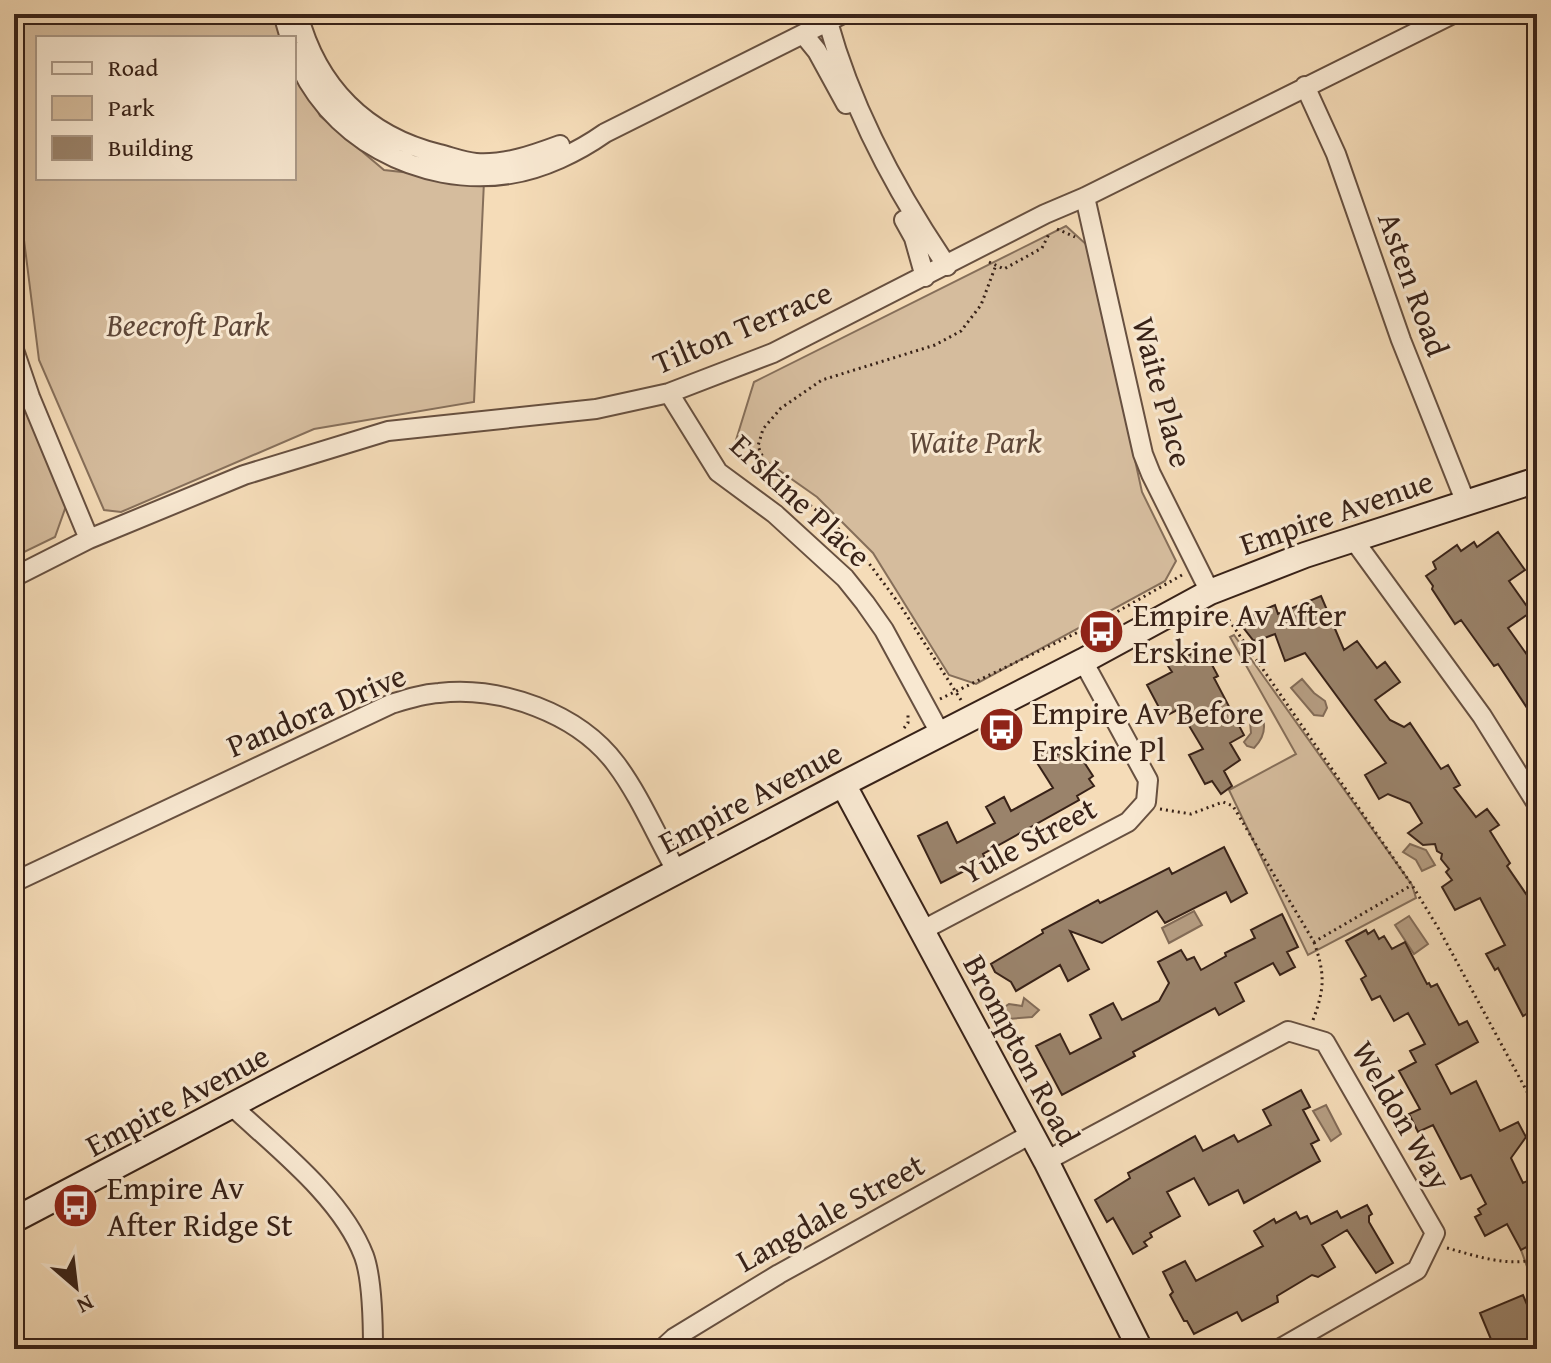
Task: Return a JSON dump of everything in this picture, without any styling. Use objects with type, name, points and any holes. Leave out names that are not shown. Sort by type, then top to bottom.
[{"type":"street","points":[[283,14],[289,36]]},
{"type":"street","points":[[298,14],[314,61],[337,94],[374,128],[418,149],[475,163],[517,160],[580,137],[605,133]]},
{"type":"street","name":"Tilton Terrace","points":[[14,577],[89,539],[244,475],[388,431],[596,409],[669,393],[773,353],[1045,214],[1085,197],[1451,14]]},
{"type":"street","points":[[296,56],[324,106],[372,148],[415,166],[452,173],[510,174],[535,168],[583,148],[605,133],[836,18],[838,59],[869,129],[904,199],[947,266]]},
{"type":"street","points":[[804,35],[817,51],[914,238],[925,277]]},
{"type":"street","name":"Asten Road","points":[[1305,86],[1336,154],[1401,340],[1466,503]]},
{"type":"street","name":"Waite Place","points":[[1085,197],[1143,454],[1210,592]]},
{"type":"street","points":[[15,358],[89,539]]},
{"type":"street","name":"Erskine Place","points":[[669,393],[718,472],[775,514],[845,578],[884,630],[940,733]]},
{"type":"street","name":"Empire Avenue","points":[[14,1220],[1210,592],[1267,568],[1537,480]]},
{"type":"street","points":[[1353,539],[1482,716],[1537,804]]},
{"type":"street","points":[[1083,661],[1148,780],[1146,802]]},
{"type":"street","name":"Pandora Drive","points":[[14,882],[391,704],[416,697],[460,692],[517,701],[547,712],[594,742],[618,766],[677,872]]},
{"type":"street","name":"Brompton Road","points":[[843,784],[1046,1161],[1140,1349]]},
{"type":"street","name":"Yule Street","points":[[921,931],[1128,822],[1146,802]]},
{"type":"street","name":"Weldon Way","points":[[1046,1161],[1288,1031],[1325,1042],[1435,1233],[1417,1270],[1279,1349]]},
{"type":"street","points":[[233,1107],[311,1180],[342,1217],[364,1257],[373,1324],[373,1349]]},
{"type":"street","name":"Langdale Street","points":[[662,1349],[674,1338],[779,1274],[1031,1134]]},
{"type":"path","points":[[980,248],[986,260],[1004,269],[1042,248],[1052,228],[1071,234],[1080,243]]},
{"type":"path","points":[[957,692],[900,605],[859,550],[835,525],[767,467],[758,446],[763,429],[781,408],[822,380],[935,345],[961,331],[981,305],[996,265]]},
{"type":"path","points":[[899,733],[908,723],[908,712],[957,692],[1099,622],[1196,567]]},
{"type":"path","points":[[1210,592],[1412,885],[1537,1110]]},
{"type":"path","points":[[1146,802],[1167,812],[1191,814],[1223,802],[1233,806],[1314,942],[1324,971],[1324,985],[1316,1012]]},
{"type":"path","points":[[1314,942],[1412,885]]},
{"type":"path","points":[[1430,1243],[1497,1261],[1521,1263],[1537,1259]]},
{"type":"green space","name":"Beecroft Park","points":[[14,14],[282,14],[285,36],[36,36],[36,180],[296,180],[296,63],[320,116],[384,170],[484,181],[474,402],[314,429],[121,512],[104,510],[39,360],[14,160]]},
{"type":"green space","name":"Waite Park","points":[[1066,226],[1088,246],[1142,492],[1176,561],[1165,581],[976,684],[949,675],[873,553],[817,497],[736,440],[754,382]]},
{"type":"green space","points":[[14,394],[23,397],[66,506],[55,537],[14,557]]},
{"type":"green space","points":[[1234,635],[1412,885],[1416,898],[1308,955],[1229,790],[1296,754],[1230,637]]},
{"type":"green space","points":[[1537,1240],[1537,1294],[1521,1250]]},
{"type":"shaded area","points":[[1302,679],[1325,701],[1327,708],[1323,716],[1314,715],[1291,688]]},
{"type":"shaded area","points":[[1253,717],[1263,719],[1264,727],[1254,748],[1244,742],[1251,733]]},
{"type":"shaded area","points":[[1410,844],[1426,850],[1435,865],[1422,871],[1416,860],[1403,852]]},
{"type":"shaded area","points":[[1194,911],[1202,925],[1169,943],[1162,928]]},
{"type":"shaded area","points":[[1409,916],[1428,944],[1414,954],[1395,925]]},
{"type":"shaded area","points":[[1024,998],[1039,1010],[1032,1017],[1008,1019],[1003,1008],[1009,1004],[1022,1006]]},
{"type":"shaded area","points":[[1326,1105],[1341,1134],[1331,1141],[1313,1111]]},
{"type":"building","points":[[1498,532],[1525,570],[1509,581],[1531,612],[1508,628],[1530,659],[1537,654],[1537,723],[1498,664],[1494,666],[1461,620],[1455,624],[1426,576],[1436,569],[1433,562],[1457,545],[1461,551],[1474,542],[1477,547]]},
{"type":"building","points":[[1321,596],[1344,650],[1357,641],[1377,668],[1385,662],[1400,682],[1375,700],[1390,720],[1404,727],[1410,723],[1441,769],[1448,765],[1460,785],[1454,788],[1476,817],[1487,809],[1499,825],[1490,831],[1510,863],[1507,866],[1537,910],[1537,1008],[1523,1016],[1498,968],[1495,970],[1486,954],[1505,945],[1480,898],[1455,910],[1442,887],[1452,880],[1446,872],[1449,869],[1441,859],[1442,854],[1435,844],[1423,845],[1408,833],[1422,823],[1410,803],[1388,794],[1379,799],[1365,775],[1386,763],[1305,653],[1285,661],[1275,634],[1253,640],[1238,621],[1275,605],[1278,614]]},
{"type":"building","points":[[1203,648],[1218,676],[1214,678],[1244,735],[1230,743],[1240,760],[1224,771],[1232,786],[1221,794],[1212,781],[1205,784],[1189,755],[1203,749],[1179,709],[1164,717],[1147,685],[1172,672],[1168,666]]},
{"type":"building","points":[[1052,747],[1056,755],[1068,748],[1077,762],[1082,759],[1093,776],[1089,779],[1094,786],[1077,796],[1079,800],[983,854],[986,860],[941,883],[918,836],[947,822],[957,843],[995,823],[986,807],[1004,797],[1011,811],[1053,788],[1034,758]]},
{"type":"building","points":[[1224,847],[1247,893],[1231,902],[1226,892],[1165,923],[1157,911],[1102,943],[1070,931],[1089,969],[1068,981],[1060,965],[1016,991],[1011,982],[995,972],[991,964],[1043,933],[1042,930],[1098,900],[1100,903],[1169,868],[1172,874]]},
{"type":"building","points":[[1282,914],[1298,947],[1287,952],[1295,967],[1280,975],[1273,963],[1235,983],[1244,1001],[1219,1015],[1215,1008],[1062,1095],[1036,1046],[1060,1034],[1070,1054],[1101,1038],[1090,1015],[1113,1003],[1122,1020],[1159,1001],[1169,983],[1158,962],[1181,950],[1187,960],[1194,957],[1201,970],[1255,938],[1251,930]]},
{"type":"building","points":[[1366,930],[1368,934],[1374,930],[1379,939],[1384,936],[1392,949],[1405,942],[1427,984],[1431,987],[1437,984],[1459,1025],[1467,1021],[1478,1042],[1436,1065],[1451,1094],[1476,1081],[1500,1131],[1518,1122],[1526,1137],[1511,1158],[1523,1183],[1537,1176],[1537,1241],[1521,1250],[1507,1224],[1485,1236],[1475,1217],[1481,1214],[1478,1209],[1486,1204],[1471,1175],[1461,1179],[1433,1125],[1418,1132],[1409,1114],[1420,1109],[1399,1071],[1416,1062],[1410,1051],[1425,1044],[1408,1013],[1394,1021],[1380,996],[1372,1000],[1361,979],[1366,976],[1346,941]]},
{"type":"building","points":[[1301,1090],[1310,1107],[1303,1110],[1319,1140],[1311,1144],[1320,1161],[1244,1203],[1238,1190],[1209,1205],[1194,1178],[1167,1192],[1180,1216],[1150,1233],[1152,1237],[1144,1242],[1147,1246],[1133,1254],[1113,1218],[1107,1222],[1095,1200],[1130,1178],[1128,1173],[1195,1136],[1203,1151],[1234,1135],[1238,1142],[1271,1125],[1263,1110]]},
{"type":"building","points":[[1367,1205],[1372,1214],[1369,1222],[1393,1263],[1376,1273],[1347,1230],[1322,1245],[1335,1267],[1318,1277],[1312,1275],[1277,1296],[1278,1302],[1242,1321],[1237,1312],[1194,1334],[1184,1321],[1170,1295],[1173,1292],[1163,1272],[1185,1261],[1196,1281],[1263,1246],[1254,1231],[1274,1219],[1276,1223],[1296,1212],[1300,1219],[1307,1216],[1311,1224],[1337,1211],[1341,1218]]},
{"type":"building","points":[[1523,1295],[1537,1329],[1537,1349],[1495,1349],[1480,1313]]},
{"type":"place","name":"Empire Av After Erskine Pl","points":[[1102,632]]},
{"type":"place","name":"Empire Av Before Erskine Pl","points":[[1001,730]]},
{"type":"place","name":"Empire Av After Ridge St","points":[[76,1205]]}]
